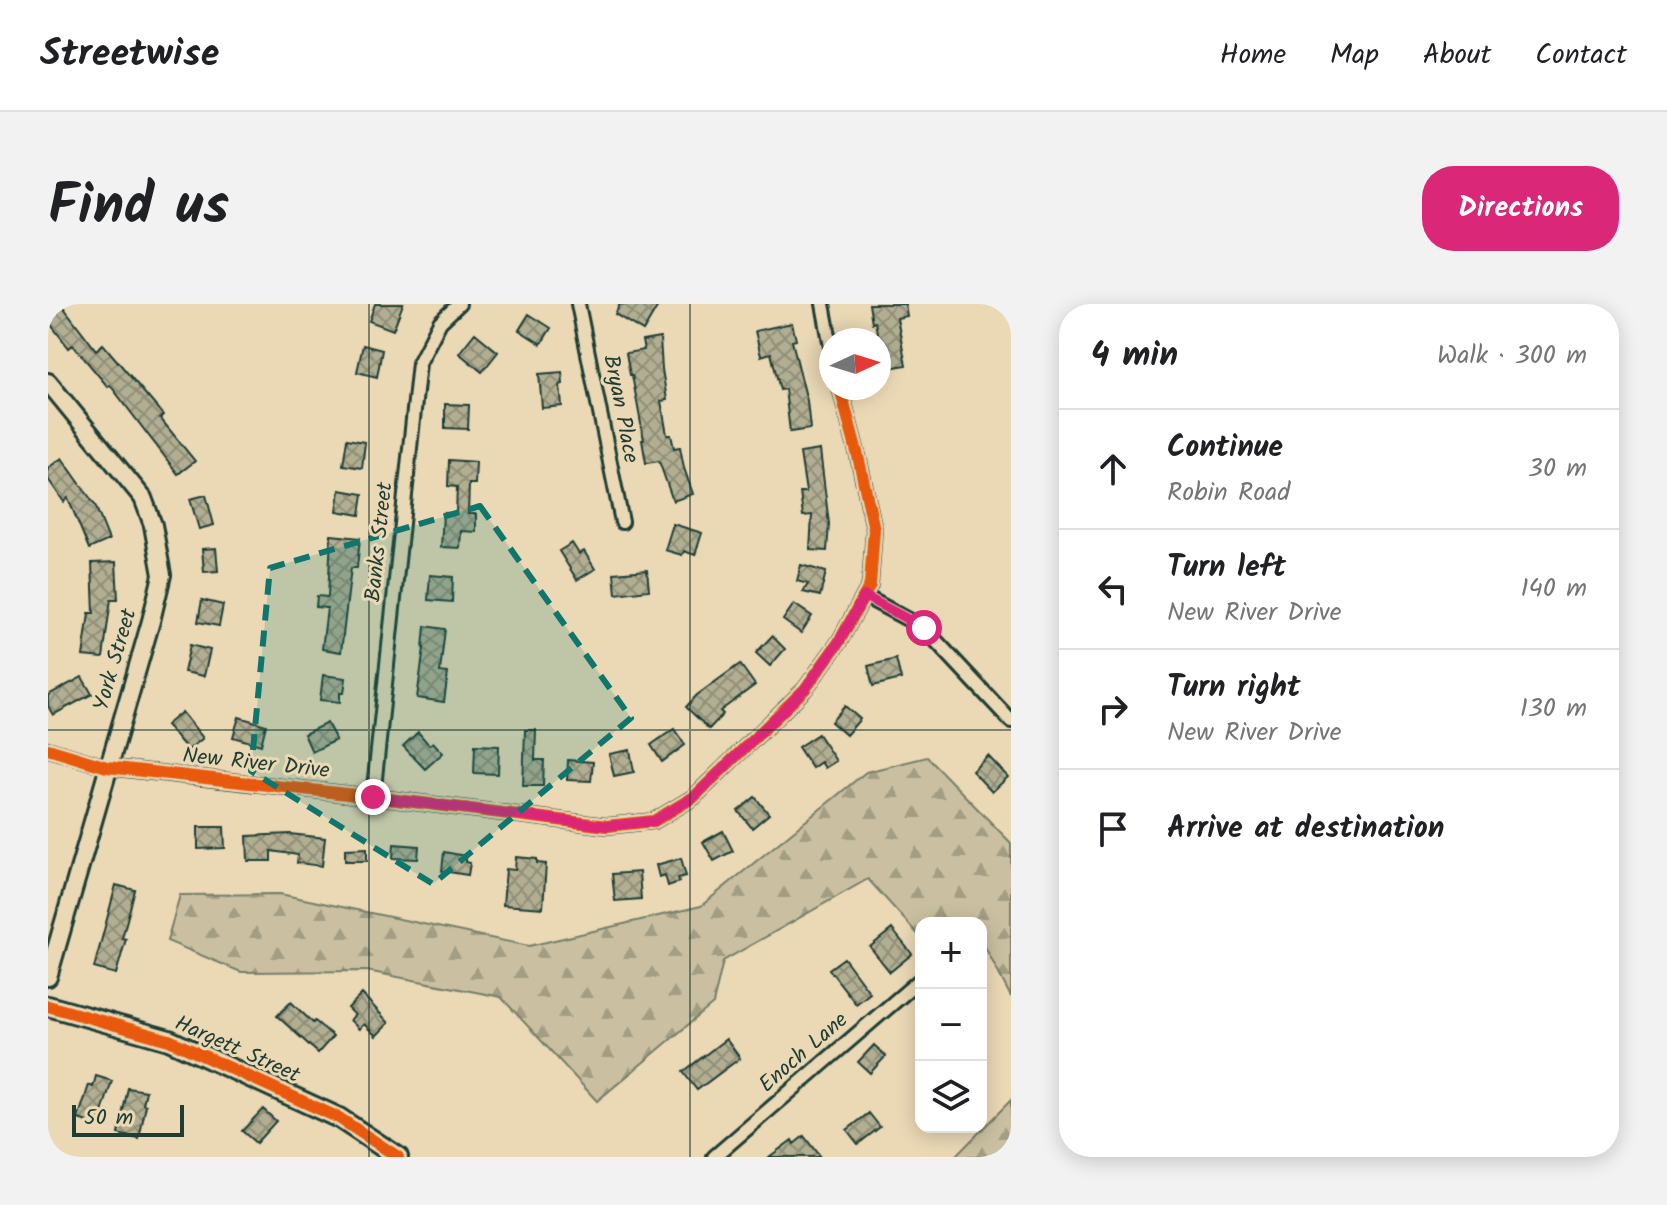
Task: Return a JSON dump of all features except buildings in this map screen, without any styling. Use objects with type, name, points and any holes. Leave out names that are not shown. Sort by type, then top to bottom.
[{"type":"main road","name":"Hargett Street","points":[[48,1006],[169,1040],[339,1118],[398,1157]]},
{"type":"street","name":"Banks Street","points":[[373,797],[419,363],[440,322],[459,304]]},
{"type":"street","name":"Bryan Place","points":[[578,304],[622,522]]},
{"type":"street","points":[[823,304],[827,328]]},
{"type":"street","name":"York Street","points":[[48,382],[143,498],[153,525],[162,575],[48,977]]},
{"type":"street","name":"New River Drive","points":[[48,749],[107,767],[607,826],[654,821],[694,797],[805,689],[839,642],[870,585],[874,529],[843,400]]},
{"type":"street","points":[[864,596],[924,628],[1011,721]]},
{"type":"street","name":"Enoch Lane","points":[[714,1157],[915,984]]},
{"type":"highlighted area","points":[[480,506],[631,718],[433,884],[251,771],[270,568]]},
{"type":"green space","points":[[927,757],[1011,843],[1011,997],[987,951],[987,917],[915,917],[915,931],[868,879],[723,961],[713,1004],[597,1101],[501,997],[367,971],[241,972],[167,941],[180,895],[280,894],[529,946],[701,906],[866,772]]},
{"type":"green space","points":[[1011,1100],[1011,1157],[955,1157],[979,1133],[987,1133],[987,1124]]},
{"type":"cycle path","points":[[48,749],[107,767],[607,826],[654,821],[694,797],[805,689],[839,642],[870,585],[874,529],[843,400]]},
{"type":"cycle path","points":[[48,1006],[169,1040],[339,1118],[398,1157]]},
{"type":"route","points":[[373,797],[607,826],[654,821],[694,797],[805,689],[839,642],[864,596],[924,628]]}]
